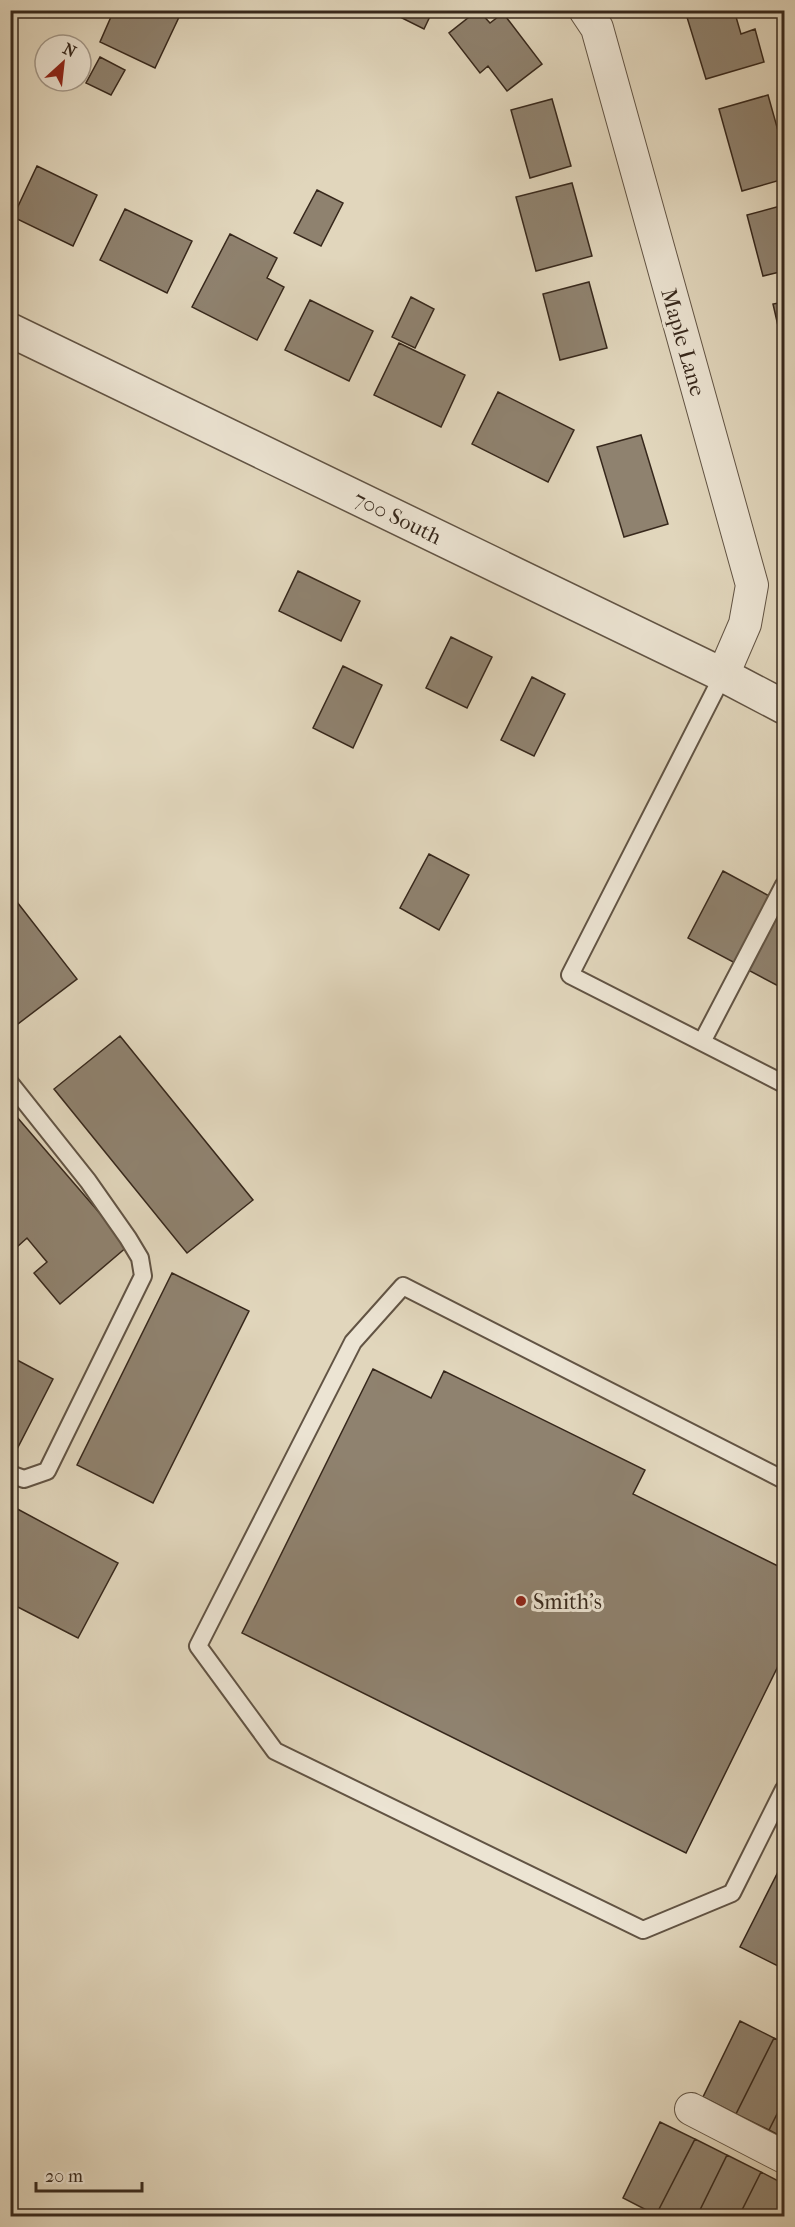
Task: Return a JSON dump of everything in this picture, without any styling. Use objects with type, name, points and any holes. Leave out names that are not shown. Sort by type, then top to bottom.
[{"type":"street","name":"Maple Lane","points":[[585,10],[597,28],[752,585],[745,624],[723,675]]},
{"type":"street","name":"700 South","points":[[10,330],[723,675],[784,707]]},
{"type":"street","points":[[691,2109],[784,2157]]},
{"type":"lane","points":[[723,675],[570,975],[784,1084]]},
{"type":"lane","points":[[702,1042],[784,885]]},
{"type":"lane","points":[[10,1083],[88,1181],[128,1238],[140,1258],[142,1276],[47,1471],[24,1479],[10,1474]]},
{"type":"lane","points":[[784,1480],[404,1286],[353,1342],[198,1646],[275,1751],[643,1930],[732,1893],[784,1789]]},
{"type":"building","points":[[114,10],[139,10],[147,14],[149,10],[172,10],[180,15],[155,68],[100,42]]},
{"type":"building","points":[[386,10],[433,10],[424,29]]},
{"type":"building","points":[[478,10],[490,23],[503,13],[542,64],[507,91],[488,66],[480,73],[449,33]]},
{"type":"building","points":[[697,10],[734,10],[741,34],[755,29],[764,62],[706,79],[686,14]]},
{"type":"building","points":[[100,57],[125,70],[111,95],[93,86],[93,70]]},
{"type":"building","points":[[768,95],[784,152],[784,179],[742,191],[719,109]]},
{"type":"building","points":[[552,99],[571,166],[530,178],[511,110]]},
{"type":"building","points":[[37,166],[97,195],[73,246],[13,217]]},
{"type":"building","points":[[572,183],[592,256],[536,271],[516,197]]},
{"type":"building","points":[[317,190],[343,203],[321,246],[294,233]]},
{"type":"building","points":[[784,205],[784,271],[763,276],[747,215]]},
{"type":"building","points":[[125,209],[192,241],[167,293],[100,260]]},
{"type":"building","points":[[230,234],[277,258],[267,278],[284,287],[257,340],[192,307]]},
{"type":"building","points":[[589,282],[607,348],[560,360],[543,294]]},
{"type":"building","points":[[411,297],[434,309],[415,348],[392,337]]},
{"type":"building","points":[[310,300],[373,331],[349,381],[285,350]]},
{"type":"building","points":[[784,302],[784,352],[773,304]]},
{"type":"building","points":[[399,343],[465,375],[441,427],[374,395]]},
{"type":"building","points":[[498,392],[574,430],[548,482],[472,444]]},
{"type":"building","points":[[641,435],[668,524],[624,537],[597,447]]},
{"type":"building","points":[[298,571],[360,601],[341,641],[279,611]]},
{"type":"building","points":[[451,637],[492,657],[467,708],[426,688]]},
{"type":"building","points":[[343,666],[382,685],[353,748],[313,728]]},
{"type":"building","points":[[532,677],[565,694],[534,756],[501,740]]},
{"type":"building","points":[[429,854],[469,875],[439,930],[400,908]]},
{"type":"building","points":[[723,871],[784,904],[784,989],[688,938]]},
{"type":"building","points":[[10,893],[77,979],[10,1030]]},
{"type":"building","points":[[120,1036],[253,1200],[187,1253],[54,1089]]},
{"type":"building","points":[[10,1109],[128,1246],[60,1304],[34,1273],[47,1262],[27,1238],[17,1247],[10,1240]]},
{"type":"building","points":[[172,1273],[249,1311],[153,1503],[77,1465]]},
{"type":"building","points":[[17,1360],[53,1379],[15,1453],[10,1451],[10,1374]]},
{"type":"building","name":"Smith's","points":[[373,1369],[431,1398],[444,1371],[645,1470],[633,1494],[784,1569],[784,1654],[686,1853],[242,1633]]},
{"type":"building","points":[[10,1505],[118,1563],[78,1638],[10,1603]]},
{"type":"building","points":[[784,1860],[784,1969],[740,1947]]},
{"type":"building","points":[[740,2021],[774,2038],[736,2114],[703,2097]]},
{"type":"building","points":[[774,2038],[784,2043],[784,2100],[769,2130],[736,2114]]},
{"type":"building","points":[[784,2100],[784,2138],[769,2130]]},
{"type":"building","points":[[660,2122],[695,2139],[656,2215],[623,2198]]},
{"type":"building","points":[[695,2139],[727,2155],[697,2216],[656,2215]]},
{"type":"building","points":[[727,2155],[761,2172],[739,2216],[697,2216]]},
{"type":"building","points":[[761,2172],[784,2184],[784,2208],[780,2216],[739,2216]]},
{"type":"place","name":"Smith's","points":[[521,1601]]}]
